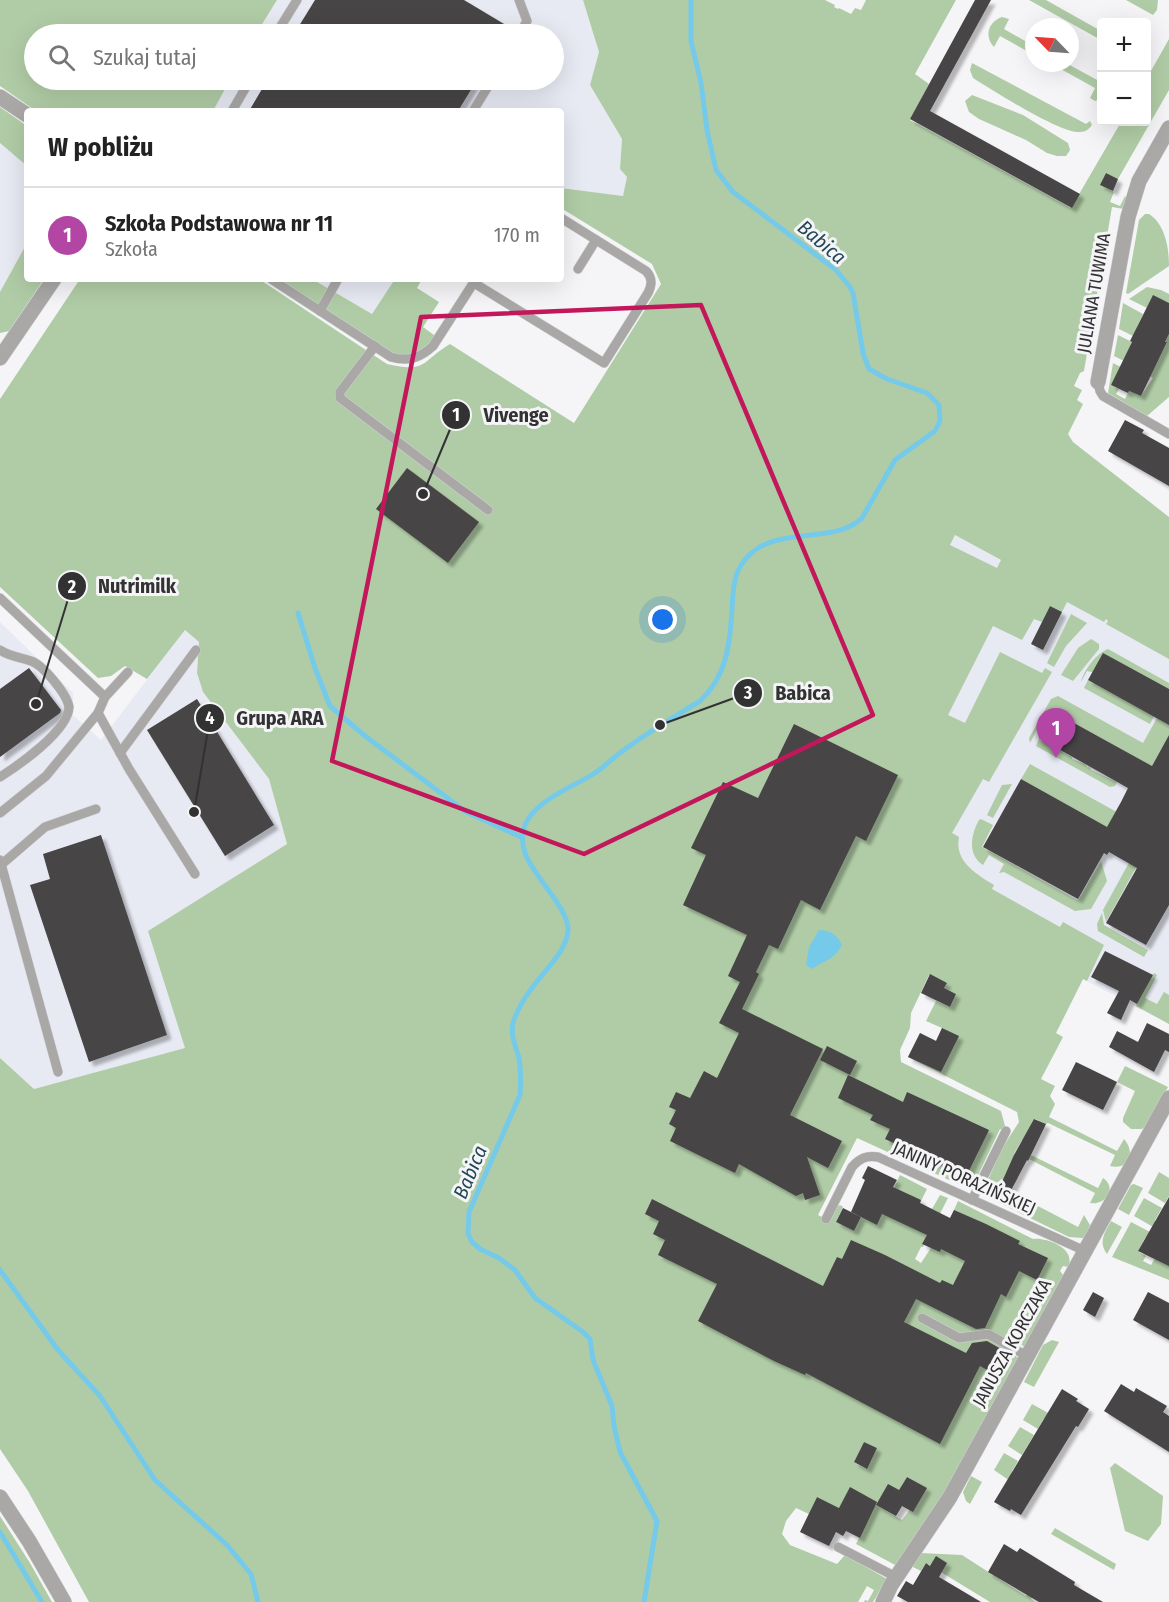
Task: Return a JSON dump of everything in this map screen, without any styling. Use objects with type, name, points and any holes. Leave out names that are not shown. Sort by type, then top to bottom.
[{"type":"street","points":[[0,96],[24,113]]},
{"type":"street","name":"JULIANA TUWIMA","points":[[1098,381],[1128,217],[1135,192],[1169,128]]},
{"type":"street","points":[[1,354],[52,282]]},
{"type":"street","name":"JANUSZA KORCZAKA","points":[[883,1602],[896,1577],[950,1497],[1169,1098]]},
{"type":"street","points":[[0,1497],[30,1541],[64,1602]]},
{"type":"lane","points":[[282,24],[297,0]]},
{"type":"lane","points":[[519,0],[527,21],[525,24]]},
{"type":"lane","points":[[234,108],[244,90]]},
{"type":"lane","points":[[475,108],[486,90]]},
{"type":"lane","points":[[477,282],[604,363],[648,293],[651,281],[646,271],[564,220]]},
{"type":"lane","points":[[578,269],[596,240]]},
{"type":"lane","points":[[276,282],[391,357],[400,359],[417,357],[433,346],[474,282]]},
{"type":"lane","points":[[320,311],[336,282]]},
{"type":"lane","points":[[375,346],[340,392],[340,398],[488,510]]},
{"type":"lane","name":"JULIANA TUWIMA","points":[[1098,381],[1103,396],[1169,434]]},
{"type":"lane","points":[[0,598],[105,697]]},
{"type":"lane","points":[[0,650],[15,658],[34,662],[60,688],[69,707],[69,713],[43,745],[24,762],[0,777]]},
{"type":"lane","points":[[120,753],[196,650]]},
{"type":"lane","points":[[0,813],[46,776],[98,713],[105,697],[128,672]]},
{"type":"lane","points":[[98,713],[195,874]]},
{"type":"lane","points":[[58,1072],[1,862],[45,826],[96,809]]},
{"type":"lane","points":[[972,1200],[1006,1131]]},
{"type":"lane","name":"JANINY PORAZIŃSKIEJ","points":[[826,1218],[852,1167],[865,1157],[878,1157],[1084,1251]]},
{"type":"lane","points":[[922,1318],[959,1338],[988,1334],[1027,1356]]},
{"type":"lane","points":[[838,1547],[896,1577]]},
{"type":"highlighted area","points":[[701,305],[873,715],[584,854],[332,761],[421,317]]},
{"type":"shaded area","points":[[277,0],[583,0],[599,52],[590,85],[622,139],[620,169],[627,177],[624,196],[564,188],[564,108],[215,108],[225,90],[564,90],[564,24],[262,24]]},
{"type":"shaded area","points":[[0,143],[24,163],[24,248],[0,292]]},
{"type":"shaded area","points":[[317,282],[393,282],[372,314]]},
{"type":"shaded area","points":[[955,535],[1169,653],[1169,1024],[1083,979],[1058,1029],[852,930],[879,686]]},
{"type":"shaded area","points":[[0,622],[73,693],[73,715],[101,740],[185,630],[199,642],[197,673],[203,692],[269,779],[287,844],[149,931],[186,1048],[34,1089],[0,1058]]},
{"type":"green space","points":[[0,0],[277,0],[262,24],[24,24],[24,90],[225,90],[215,108],[32,108],[0,86]]},
{"type":"green space","points":[[583,0],[825,0],[835,5],[834,7],[851,14],[855,8],[861,10],[866,0],[956,0],[915,74],[929,84],[910,120],[1071,208],[1119,126],[1148,126],[1118,179],[1106,173],[1101,185],[1114,192],[1110,202],[1120,206],[1125,196],[1126,198],[1124,209],[1112,207],[1084,371],[1080,373],[1074,386],[1082,390],[1077,400],[1083,404],[1068,434],[1073,442],[1169,517],[1169,659],[1106,624],[1108,621],[1106,619],[1104,622],[1067,602],[1062,612],[1050,606],[1042,622],[1034,619],[1022,640],[993,626],[948,715],[965,723],[1000,652],[1042,673],[1045,668],[1052,672],[989,782],[983,779],[952,833],[959,837],[958,846],[963,860],[994,885],[992,889],[1060,927],[1063,922],[1104,945],[1087,981],[1083,979],[1056,1033],[1063,1037],[1041,1079],[1055,1086],[1050,1096],[1055,1104],[1049,1117],[1117,1151],[1124,1139],[1130,1149],[1129,1159],[1122,1166],[1110,1166],[1115,1155],[1035,1119],[1024,1141],[1022,1140],[1014,1154],[1026,1160],[1007,1172],[1018,1178],[1014,1185],[1001,1179],[998,1185],[1002,1188],[1000,1193],[1008,1198],[1011,1192],[1078,1227],[1084,1215],[1090,1225],[1085,1237],[1082,1238],[1069,1237],[987,1197],[984,1189],[1001,1150],[1019,1122],[1017,1112],[908,1057],[920,1033],[936,1041],[942,1028],[926,1021],[936,1001],[950,1007],[956,994],[944,988],[947,983],[929,975],[911,1013],[910,1028],[900,1050],[901,1062],[1001,1111],[1005,1126],[1003,1130],[1000,1129],[971,1190],[857,1138],[818,1215],[828,1220],[834,1208],[840,1205],[843,1207],[836,1222],[854,1231],[861,1217],[877,1224],[900,1175],[927,1189],[920,1203],[932,1209],[940,1195],[948,1198],[915,1259],[921,1263],[950,1219],[958,1201],[1033,1239],[1053,1242],[1065,1250],[1070,1261],[1068,1267],[1063,1266],[1060,1271],[1064,1276],[1025,1347],[1020,1344],[1014,1355],[1019,1358],[943,1495],[897,1566],[856,1544],[867,1522],[817,1497],[809,1514],[796,1508],[786,1521],[782,1534],[790,1545],[837,1564],[845,1555],[887,1579],[873,1602],[864,1602],[868,1601],[874,1590],[867,1586],[858,1602],[89,1602],[28,1491],[0,1449],[0,1058],[34,1089],[185,1048],[148,931],[287,844],[269,779],[203,692],[197,673],[199,642],[185,630],[147,679],[125,666],[111,676],[98,678],[0,587],[0,399],[78,282],[264,282],[387,364],[417,366],[450,344],[574,423],[661,284],[652,264],[564,210],[564,188],[623,196],[627,177],[620,169],[622,139],[590,85],[599,52]],"holes":[[[955,535],[1001,560],[997,568],[950,545]],[[864,1442],[877,1448],[866,1469],[854,1462]],[[907,1477],[926,1488],[902,1520],[876,1505],[899,1490]]]},
{"type":"green space","points":[[1029,0],[1046,0],[1078,18],[1061,18]]},
{"type":"green space","points":[[1126,0],[1158,0],[1157,10],[1153,15]]},
{"type":"green space","points":[[1002,17],[1009,19],[1004,29],[1025,41],[1025,50],[1000,36],[994,47],[988,34],[993,22]]},
{"type":"green space","points":[[1079,19],[1097,29],[1097,38],[1079,28]]},
{"type":"green space","points":[[1169,39],[1169,90],[1151,121],[1151,71]]},
{"type":"green space","points":[[972,63],[1086,124],[1090,121],[1092,125],[1084,131],[1071,131],[1043,119],[973,78],[970,70]]},
{"type":"green space","points":[[1079,70],[1097,80],[1097,100],[1095,101],[1090,98],[1095,88],[1066,72],[1079,72]]},
{"type":"green space","points":[[972,95],[1023,115],[1068,143],[1070,150],[1066,156],[1047,153],[1026,140],[979,119],[969,112],[965,101]]},
{"type":"green space","points":[[0,107],[24,124],[24,163],[0,143]]},
{"type":"green space","points":[[1145,214],[1154,218],[1162,230],[1167,244],[1169,266],[1128,294],[1126,293],[1139,220]]},
{"type":"green space","points":[[24,248],[24,282],[42,282],[9,331],[0,333],[0,292]]},
{"type":"green space","points":[[276,282],[317,282],[372,314],[393,282],[420,282],[417,288],[439,302],[423,327],[438,338],[433,346],[401,359]]},
{"type":"green space","points":[[1147,287],[1169,294],[1169,303],[1153,296],[1147,308],[1129,299]]},
{"type":"green space","points":[[1123,303],[1143,314],[1135,337],[1119,329]]},
{"type":"green space","points":[[1169,334],[1169,397],[1147,416],[1108,393],[1113,363],[1123,368],[1111,385],[1119,389],[1116,394],[1125,399],[1129,391],[1141,396],[1153,378],[1150,376],[1167,343],[1165,342]]},
{"type":"green space","points":[[1118,335],[1132,342],[1126,362],[1114,356]]},
{"type":"green space","points":[[1071,614],[1087,623],[1066,646],[1054,667],[1047,663]]},
{"type":"green space","points":[[1091,639],[1099,644],[1099,649],[1073,681],[1061,675],[1078,648]]},
{"type":"green space","points":[[1108,649],[1169,683],[1169,689],[1087,671],[1081,682],[1091,663],[1099,654]]},
{"type":"green space","points":[[1088,680],[1154,716],[1150,724],[1084,688]]},
{"type":"green space","points":[[1058,696],[1143,743],[1157,718],[1169,725],[1169,735],[1152,766],[1054,712],[1043,730],[1038,728],[1030,743],[1029,738],[1051,699]]},
{"type":"green space","points":[[1039,739],[1072,759],[1085,764],[1088,768],[1089,766],[1091,770],[1117,782],[1115,786],[1110,787],[1036,746]]},
{"type":"green space","points":[[1030,764],[1124,816],[1115,832],[1021,779]]},
{"type":"green space","points":[[1012,784],[993,818],[987,815],[1002,785]]},
{"type":"green space","points":[[981,819],[993,825],[982,847],[1077,900],[1101,861],[1107,881],[1091,909],[1075,911],[1004,872],[999,873],[1004,864],[989,855],[983,865],[978,861],[974,856],[972,844],[974,832]]},
{"type":"green space","points":[[1131,859],[1138,864],[1106,922],[1103,910]]},
{"type":"green space","points":[[1102,913],[1104,925],[1148,950],[1144,957],[1098,931],[1097,924]]},
{"type":"green space","points":[[1154,973],[1157,975],[1145,998],[1157,1004],[1164,992],[1169,995],[1169,1024],[1136,1006]]},
{"type":"green space","points":[[1125,1066],[1168,1087],[1146,1126],[1142,1129],[1131,1129],[1123,1122],[1135,1091],[1117,1082]]},
{"type":"green space","points":[[1031,1155],[1098,1188],[1103,1178],[1109,1187],[1108,1195],[1100,1202],[1090,1203],[1095,1193],[1029,1159]]},
{"type":"green space","points":[[1159,1172],[1169,1178],[1169,1196],[1165,1203],[1148,1193]]},
{"type":"green space","points":[[1131,1185],[1143,1188],[1129,1215],[1118,1209]]},
{"type":"green space","points":[[1144,1198],[1162,1208],[1155,1220],[1155,1228],[1134,1216]]},
{"type":"green space","points":[[1111,1221],[1122,1227],[1107,1254],[1103,1241]]},
{"type":"green space","points":[[1131,1222],[1152,1233],[1145,1238],[1138,1251],[1146,1256],[1143,1261],[1151,1265],[1155,1258],[1169,1258],[1169,1280],[1112,1257]]},
{"type":"green space","points":[[1052,1340],[1059,1342],[1034,1387],[1024,1382],[1043,1345]]},
{"type":"green space","points":[[1032,1404],[1050,1414],[1038,1429],[1023,1420]]},
{"type":"green space","points":[[1020,1427],[1034,1435],[1022,1455],[1008,1446]]},
{"type":"green space","points":[[1004,1453],[1018,1461],[1012,1471],[1010,1481],[994,1470]]},
{"type":"green space","points":[[1115,1463],[1163,1496],[1161,1524],[1148,1541],[1125,1531],[1110,1468]]},
{"type":"green space","points":[[971,1476],[982,1482],[970,1504],[966,1501],[963,1492]]},
{"type":"green space","points":[[0,1516],[30,1563],[52,1602],[0,1602]]},
{"type":"green space","points":[[1055,1528],[1116,1564],[1114,1570],[1051,1534]]},
{"type":"green space","points":[[921,1553],[962,1555],[1026,1596],[1027,1594],[1032,1597],[1031,1599],[1035,1602],[990,1602],[926,1563],[921,1571],[911,1566]]},
{"type":"water","points":[[819,930],[833,934],[842,945],[833,957],[812,969],[806,965],[809,947]]},
{"type":"building","points":[[315,0],[464,0],[504,24],[300,24]]},
{"type":"building","points":[[975,0],[991,0],[930,111],[1080,194],[1072,208],[910,119]]},
{"type":"building","points":[[261,90],[471,90],[460,108],[251,108]]},
{"type":"building","points":[[1106,173],[1118,179],[1113,191],[1100,185]]},
{"type":"building","points":[[1153,295],[1169,303],[1169,334],[1141,396],[1111,385]]},
{"type":"building","points":[[1125,420],[1144,430],[1142,433],[1169,448],[1169,486],[1108,451]]},
{"type":"building","points":[[407,468],[479,522],[448,563],[376,509]]},
{"type":"building","points":[[1050,606],[1062,612],[1043,650],[1031,644]]},
{"type":"building","points":[[1103,653],[1169,689],[1169,725],[1088,680]]},
{"type":"building","points":[[29,668],[61,710],[0,757],[0,689]]},
{"type":"building","points":[[197,699],[274,825],[225,856],[147,730]]},
{"type":"building","points":[[1054,712],[1152,766],[1169,735],[1169,905],[1146,945],[1106,923],[1137,868],[1109,852],[1107,855],[1104,853],[1078,899],[983,847],[1021,779],[1107,827],[1121,802],[1128,788],[1039,738]]},
{"type":"building","points":[[794,724],[898,775],[866,841],[856,836],[820,910],[801,900],[778,949],[769,945],[756,972],[759,974],[742,1009],[823,1049],[790,1115],[842,1141],[828,1168],[807,1157],[820,1195],[805,1200],[803,1193],[796,1196],[739,1164],[735,1173],[670,1141],[676,1128],[669,1124],[676,1110],[669,1107],[676,1092],[690,1098],[704,1071],[717,1078],[739,1033],[719,1023],[740,982],[728,976],[747,935],[683,905],[706,855],[691,848],[723,782],[758,798]]},
{"type":"building","points":[[101,835],[167,1035],[89,1062],[30,885],[50,879],[43,854]]},
{"type":"building","points":[[1105,951],[1153,975],[1137,1004],[1130,1000],[1121,1020],[1107,1013],[1119,991],[1091,977]]},
{"type":"building","points":[[930,974],[947,983],[944,988],[956,994],[950,1007],[921,993]]},
{"type":"building","points":[[1147,1023],[1169,1034],[1169,1052],[1165,1050],[1154,1072],[1109,1047],[1117,1031],[1138,1042]]},
{"type":"building","points":[[942,1028],[959,1036],[941,1072],[908,1057],[920,1033],[936,1041]]},
{"type":"building","points":[[827,1046],[857,1061],[850,1075],[820,1060]]},
{"type":"building","points":[[1076,1062],[1117,1082],[1103,1110],[1062,1090]]},
{"type":"building","points":[[848,1075],[903,1102],[907,1092],[989,1130],[966,1177],[885,1139],[890,1129],[870,1120],[873,1115],[838,1098]]},
{"type":"building","points":[[1034,1119],[1046,1124],[1007,1198],[997,1193]]},
{"type":"building","points":[[868,1166],[897,1180],[893,1187],[921,1200],[920,1203],[950,1218],[954,1210],[1020,1241],[1018,1244],[1048,1258],[1037,1280],[1019,1271],[1006,1297],[1001,1294],[985,1328],[976,1329],[916,1299],[904,1322],[966,1353],[972,1343],[987,1341],[1001,1349],[989,1371],[980,1366],[940,1444],[806,1373],[805,1375],[774,1361],[698,1321],[717,1284],[658,1255],[665,1240],[653,1234],[659,1221],[645,1214],[652,1199],[823,1286],[837,1257],[842,1259],[851,1240],[940,1283],[942,1280],[953,1285],[965,1261],[941,1249],[940,1252],[922,1244],[927,1235],[882,1214],[877,1225],[851,1212],[865,1180],[862,1178]]},
{"type":"building","points":[[1169,1197],[1169,1266],[1138,1251]]},
{"type":"building","points":[[843,1208],[861,1217],[854,1231],[836,1222]]},
{"type":"building","points":[[1093,1292],[1104,1298],[1095,1317],[1083,1310]]},
{"type":"building","points":[[1148,1292],[1169,1303],[1169,1340],[1133,1320]]},
{"type":"building","points":[[1121,1384],[1134,1392],[1136,1388],[1167,1406],[1163,1412],[1169,1416],[1169,1452],[1104,1411]]},
{"type":"building","points":[[1062,1389],[1089,1409],[1021,1515],[1011,1509],[1010,1511],[994,1502]]},
{"type":"building","points":[[864,1442],[877,1448],[867,1469],[854,1462]]},
{"type":"building","points":[[907,1477],[927,1488],[913,1512],[902,1506],[896,1516],[876,1505],[888,1484],[899,1490]]},
{"type":"building","points":[[850,1487],[877,1502],[860,1538],[846,1531],[843,1536],[836,1532],[829,1546],[800,1532],[817,1497],[839,1508]]},
{"type":"building","points":[[1004,1544],[1017,1552],[1020,1548],[1103,1602],[1039,1602],[988,1572]]},
{"type":"building","points":[[936,1556],[947,1563],[939,1577],[981,1602],[908,1602],[897,1596],[906,1581],[913,1585],[926,1563],[930,1566]]},
{"type":"waterway","name":"Babica","points":[[644,1602],[657,1521],[620,1452],[612,1406],[593,1360],[590,1339],[535,1298],[515,1270],[499,1258],[480,1249],[472,1242],[468,1234],[469,1212],[520,1095],[520,1067],[513,1036],[513,1023],[529,992],[560,952],[568,931],[567,922],[557,902],[525,853],[522,837],[524,828],[531,815],[544,803],[595,773],[642,737],[700,701],[709,691],[721,670],[728,647],[734,584],[744,561],[756,549],[786,538],[836,531],[862,518],[895,460],[935,431],[940,421],[939,405],[927,393],[887,379],[869,369],[863,353],[853,293],[836,270],[733,192],[716,170],[707,130],[701,83],[691,41],[691,0]]},
{"type":"waterway","points":[[298,613],[315,668],[330,706],[365,736],[466,812],[521,837]]},
{"type":"waterway","points":[[0,1270],[58,1350],[100,1396],[155,1480],[227,1545],[251,1574],[258,1602]]},
{"type":"waterway","points":[[0,1532],[42,1602]]},
{"type":"place","name":"Vivenge","points":[[423,494]]},
{"type":"place","name":"Nutrimilk","points":[[36,704]]},
{"type":"place","name":"Babica","points":[[660,725]]},
{"type":"place","name":"Szkoła Podstawowa nr 11","points":[[1056,758]]},
{"type":"place","name":"Grupa ARA","points":[[194,812]]}]
